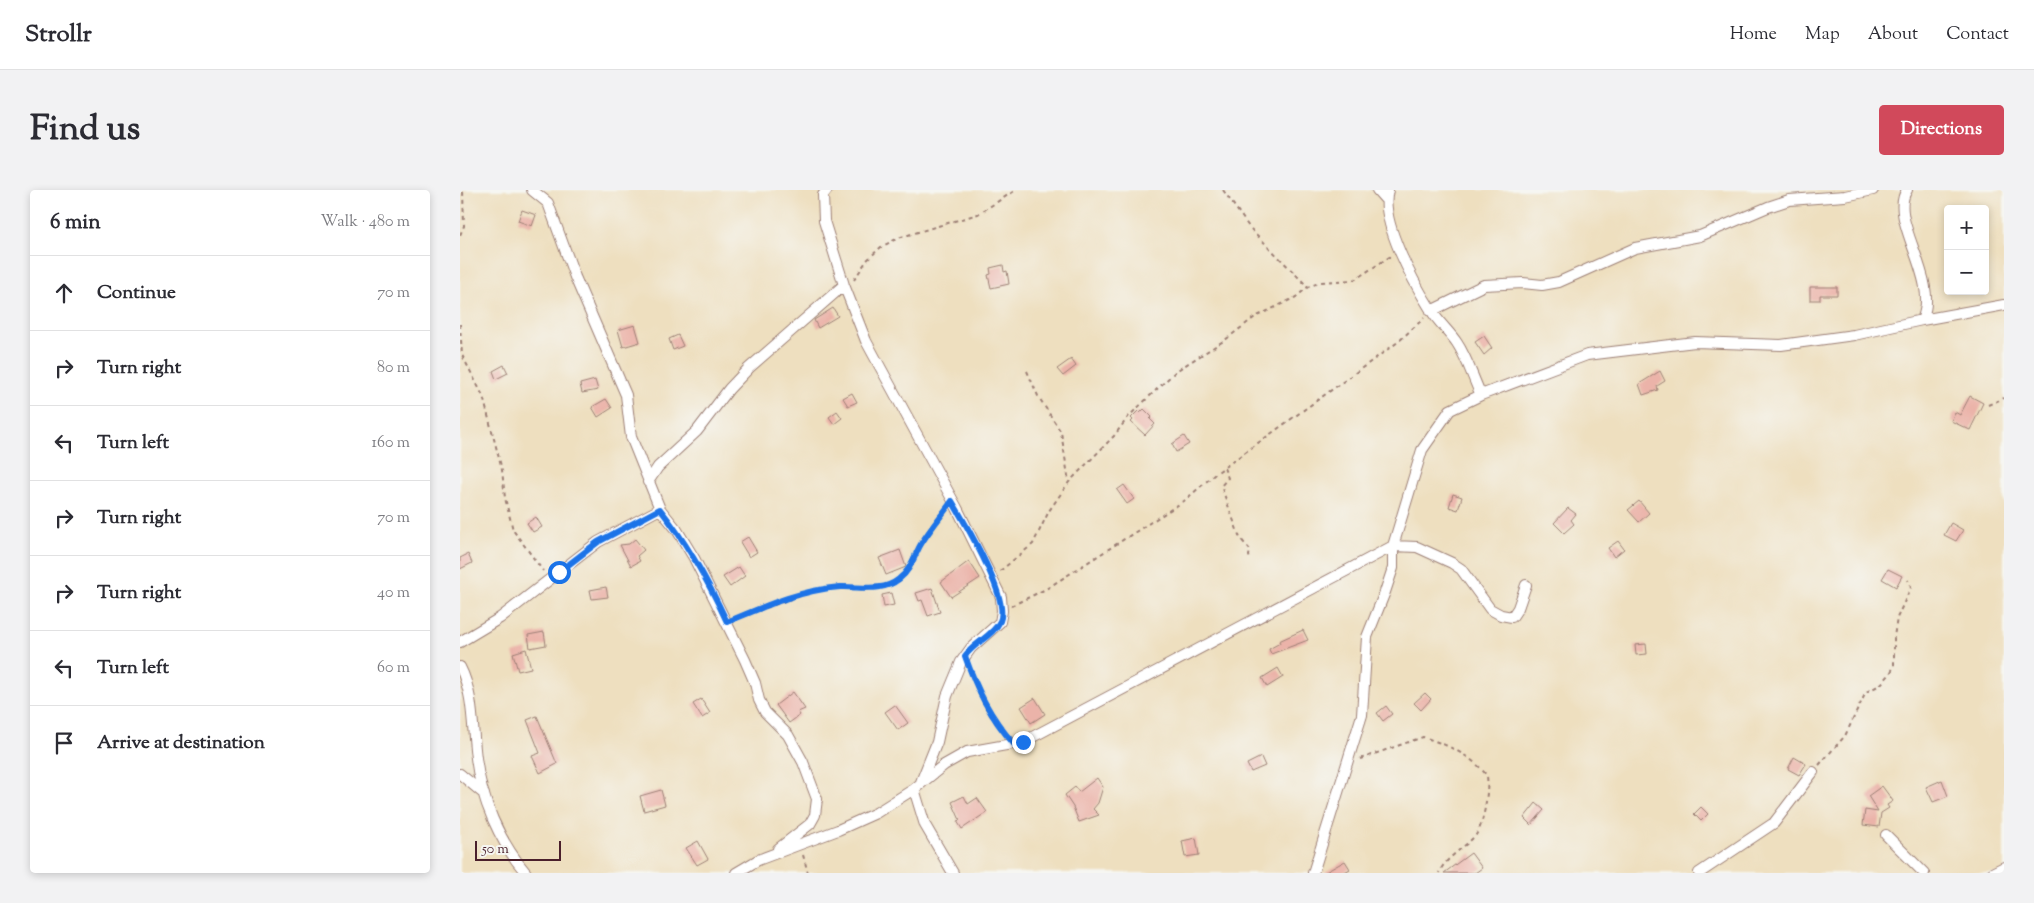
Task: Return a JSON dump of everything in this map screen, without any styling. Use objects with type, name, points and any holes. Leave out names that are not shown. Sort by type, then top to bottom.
[{"type":"street","points":[[532,190],[548,203],[575,277],[626,395],[631,437],[660,509],[677,530],[694,558],[727,622],[755,683],[759,700],[766,712],[788,735],[803,762],[817,799],[815,815],[810,824],[781,845],[776,852]]},
{"type":"street","points":[[1377,190],[1387,195],[1388,222],[1400,249],[1431,311],[1457,343],[1481,395]]},
{"type":"street","points":[[1431,311],[1484,286],[1523,283],[1542,285],[1559,282],[1635,248],[1700,236],[1789,200],[1845,196],[1872,190]]},
{"type":"street","points":[[1907,190],[1902,197],[1903,216],[1926,288],[1927,309],[1922,320]]},
{"type":"street","points":[[824,192],[824,221],[845,288],[866,341],[1001,597],[1002,611],[1000,622],[965,656],[947,696],[937,742],[917,786],[925,825],[953,873]]},
{"type":"street","points":[[648,482],[658,467],[698,431],[729,389],[749,368],[845,288]]},
{"type":"street","points":[[1313,873],[1362,715],[1367,637],[1393,568],[1393,546],[1422,450],[1450,410],[1481,395],[1587,355],[1695,342],[1781,345],[1854,335],[1922,320],[2004,306]]},
{"type":"street","points":[[460,642],[500,618],[598,542],[660,509]]},
{"type":"street","points":[[736,873],[776,852],[838,830],[876,813],[917,786],[944,765],[967,752],[1023,742],[1393,546],[1416,547],[1452,563],[1461,569],[1490,609],[1508,617],[1512,617],[1518,608],[1526,585]]},
{"type":"street","points":[[460,667],[468,687],[476,760],[484,794],[513,858],[526,873]]},
{"type":"street","points":[[1699,873],[1774,824],[1813,772]]},
{"type":"street","points":[[460,774],[484,794]]},
{"type":"street","points":[[1886,835],[1924,873]]},
{"type":"street","points":[[1992,873],[2004,867]]},
{"type":"path","points":[[460,235],[464,226],[463,190]]},
{"type":"path","points":[[845,288],[867,260],[882,247],[898,238],[978,214],[1016,190]]},
{"type":"path","points":[[1223,190],[1249,227],[1308,287]]},
{"type":"path","points":[[992,578],[1032,544],[1049,510],[1069,482],[1114,436],[1129,416],[1176,371],[1225,340],[1254,317],[1282,305],[1308,287],[1321,282],[1354,280],[1400,249]]},
{"type":"path","points":[[1002,611],[1046,589],[1184,501],[1224,468],[1398,342],[1431,311]]},
{"type":"path","points":[[460,324],[462,355],[475,378],[488,412],[513,530],[536,559],[548,579]]},
{"type":"path","points":[[1027,371],[1038,396],[1061,432],[1069,482]]},
{"type":"path","points":[[1988,405],[2004,398]]},
{"type":"path","points":[[1224,468],[1228,478],[1221,486],[1240,538],[1250,550],[1248,556],[1251,561]]},
{"type":"path","points":[[727,622],[814,591],[841,587],[861,589],[888,586],[898,581],[906,574],[921,544],[952,501]]},
{"type":"path","points":[[1813,772],[1845,736],[1866,692],[1880,685],[1890,674],[1894,666],[1894,638],[1897,618],[1911,587],[1908,580]]},
{"type":"path","points":[[965,656],[976,688],[987,709],[995,723],[1014,744]]},
{"type":"path","points":[[1348,760],[1364,758],[1424,737],[1466,756],[1482,769],[1487,776],[1488,785],[1476,835],[1441,868],[1439,873]]},
{"type":"path","points":[[799,843],[808,873]]},
{"type":"building","points":[[522,210],[536,215],[532,226],[518,221]]},
{"type":"building","points":[[1003,265],[1004,272],[1007,271],[1009,284],[991,288],[988,275],[991,274],[990,268]]},
{"type":"building","points":[[1810,287],[1837,287],[1837,295],[1820,295],[1820,300],[1810,300]]},
{"type":"building","points":[[833,308],[838,316],[818,328],[814,320]]},
{"type":"building","points":[[635,325],[640,342],[623,347],[618,330]]},
{"type":"building","points":[[678,335],[683,346],[673,350],[669,339]]},
{"type":"building","points":[[1484,336],[1492,348],[1484,355],[1475,342]]},
{"type":"building","points":[[1071,359],[1076,366],[1063,376],[1057,369]]},
{"type":"building","points":[[504,365],[508,373],[496,379],[493,371]]},
{"type":"building","points":[[1660,371],[1665,381],[1657,386],[1658,390],[1643,395],[1639,384]]},
{"type":"building","points":[[595,380],[598,390],[582,393],[580,384]]},
{"type":"building","points":[[852,393],[857,402],[848,406],[843,398]]},
{"type":"building","points":[[1970,396],[1983,403],[1970,430],[1951,421],[1955,412],[1960,415]]},
{"type":"building","points":[[606,399],[612,408],[598,417],[592,407]]},
{"type":"building","points":[[1144,409],[1152,417],[1150,419],[1155,424],[1145,435],[1131,422],[1133,420],[1131,418],[1138,411],[1140,413]]},
{"type":"building","points":[[837,411],[842,418],[834,424],[829,417]]},
{"type":"building","points":[[1184,436],[1189,444],[1176,452],[1172,444]]},
{"type":"building","points":[[1124,485],[1134,499],[1127,504],[1117,490]]},
{"type":"building","points":[[1453,494],[1462,497],[1458,510],[1449,507]]},
{"type":"building","points":[[1639,501],[1649,513],[1639,522],[1628,510]]},
{"type":"building","points":[[1568,508],[1576,514],[1571,520],[1574,524],[1564,533],[1554,523]]},
{"type":"building","points":[[536,517],[542,527],[533,532],[527,523]]},
{"type":"building","points":[[1951,523],[1963,530],[1956,541],[1944,535]]},
{"type":"building","points":[[748,537],[757,552],[749,557],[740,542]]},
{"type":"building","points":[[635,539],[644,550],[637,556],[640,561],[631,566],[620,545],[629,544]]},
{"type":"building","points":[[1618,541],[1624,549],[1614,557],[1608,548]]},
{"type":"building","points":[[900,550],[906,567],[886,575],[879,558]]},
{"type":"building","points":[[468,554],[472,563],[460,569],[460,558]]},
{"type":"building","points":[[969,561],[980,578],[951,597],[941,582]]},
{"type":"building","points":[[739,567],[745,576],[730,587],[723,577]]},
{"type":"building","points":[[1888,569],[1902,576],[1896,587],[1882,579]]},
{"type":"building","points":[[606,587],[608,597],[592,599],[590,590]]},
{"type":"building","points":[[932,588],[940,612],[928,616],[922,600],[919,601],[916,593]]},
{"type":"building","points":[[891,593],[894,605],[884,607],[882,595]]},
{"type":"building","points":[[1303,630],[1308,640],[1271,654],[1269,649],[1280,643],[1279,641]]},
{"type":"building","points":[[544,632],[546,645],[530,648],[528,635]]},
{"type":"building","points":[[1646,644],[1647,654],[1636,655],[1635,645]]},
{"type":"building","points":[[526,649],[531,668],[518,671],[513,653]]},
{"type":"building","points":[[1278,668],[1283,677],[1267,687],[1262,678]]},
{"type":"building","points":[[793,692],[805,709],[798,712],[800,715],[789,723],[776,705]]},
{"type":"building","points":[[1425,693],[1431,699],[1421,710],[1414,703]]},
{"type":"building","points":[[1035,698],[1045,714],[1031,723],[1021,707]]},
{"type":"building","points":[[701,699],[710,713],[702,718],[693,704]]},
{"type":"building","points":[[895,705],[908,723],[898,730],[885,712]]},
{"type":"building","points":[[1386,706],[1392,714],[1383,721],[1377,713]]},
{"type":"building","points":[[537,716],[557,764],[540,773],[532,756],[540,753],[527,720]]},
{"type":"building","points":[[1261,757],[1265,766],[1251,772],[1247,764]]},
{"type":"building","points":[[1794,757],[1806,764],[1799,775],[1788,769]]},
{"type":"building","points":[[1097,778],[1103,787],[1098,803],[1093,809],[1099,815],[1079,822],[1073,807],[1065,795],[1075,787],[1079,792]]},
{"type":"building","points":[[1942,780],[1948,796],[1933,802],[1926,787]]},
{"type":"building","points":[[1882,786],[1893,801],[1887,805],[1889,808],[1881,813],[1879,827],[1863,825],[1865,810],[1878,812],[1868,796]]},
{"type":"building","points":[[661,790],[665,805],[644,811],[640,796]]},
{"type":"building","points":[[964,796],[968,804],[977,798],[987,812],[962,829],[957,821],[960,820],[952,802]]},
{"type":"building","points":[[1536,803],[1544,810],[1531,825],[1524,818]]},
{"type":"building","points":[[1701,807],[1708,814],[1701,821],[1694,814]]},
{"type":"building","points":[[1196,838],[1199,855],[1185,857],[1182,841]]},
{"type":"building","points":[[698,841],[708,859],[697,865],[686,848]]},
{"type":"building","points":[[1471,853],[1482,868],[1475,873],[1444,873]]},
{"type":"building","points":[[1345,861],[1350,869],[1343,873],[1324,873]]},
{"type":"route","points":[[559,572],[598,542],[660,509],[677,530],[694,558],[727,622],[789,598],[814,591],[841,587],[861,589],[888,586],[898,581],[906,574],[921,544],[952,501],[1001,597],[1002,611],[1000,622],[971,648],[965,656],[976,688],[995,723],[1014,744],[1023,742]]}]
